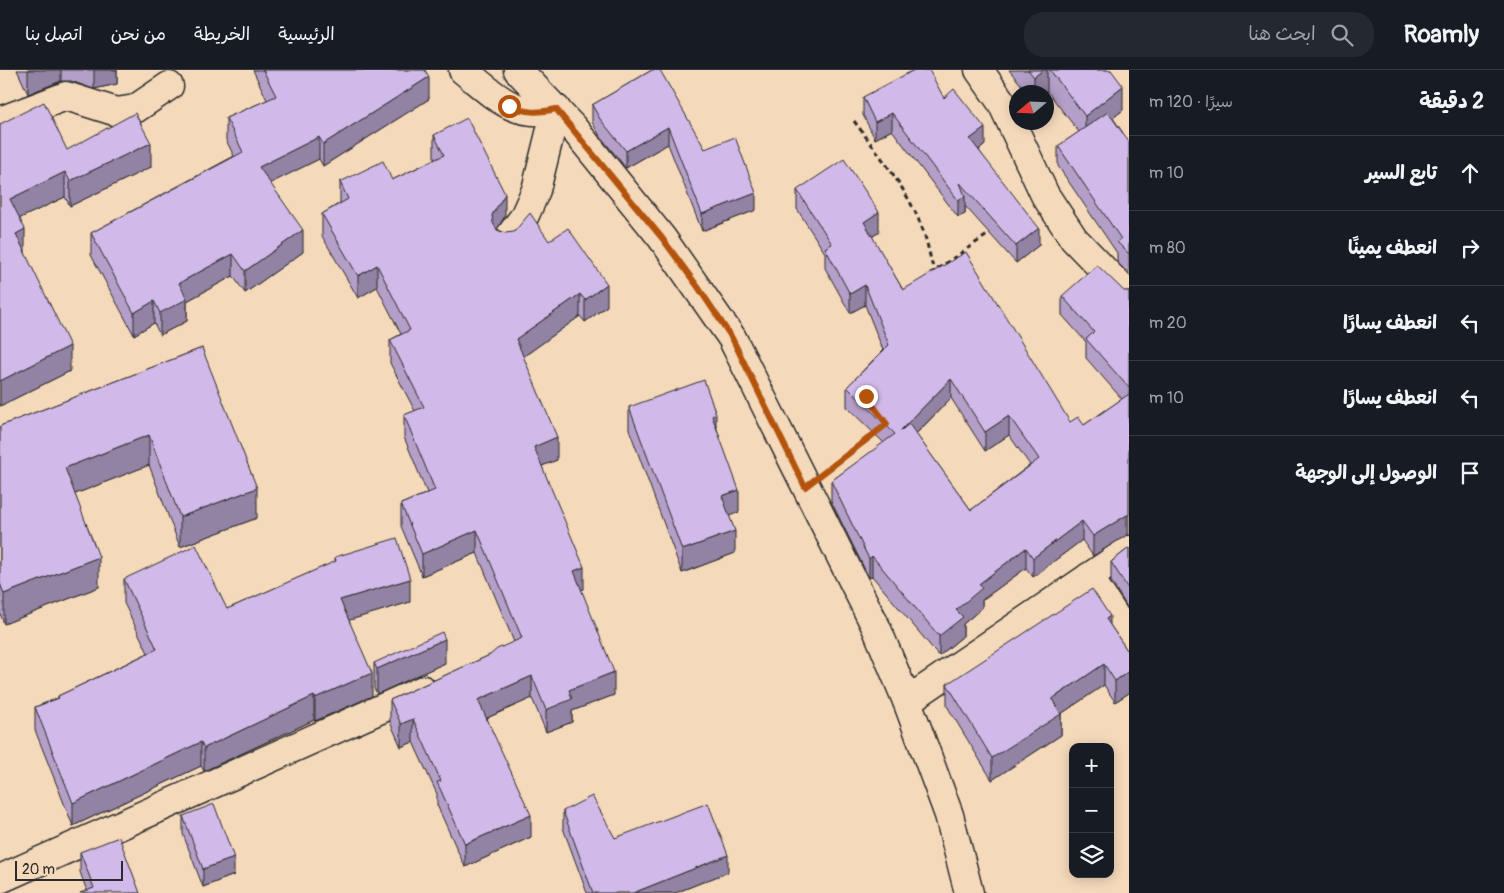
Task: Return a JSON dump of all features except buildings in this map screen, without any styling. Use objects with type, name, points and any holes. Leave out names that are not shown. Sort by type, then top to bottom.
[{"type":"street","points":[[463,70],[509,106],[524,112],[541,113],[556,109]]},
{"type":"street","points":[[518,70],[556,109],[662,238],[732,338],[876,627],[907,701],[949,815],[969,893]]},
{"type":"street","points":[[980,70],[1002,103],[1045,195],[1074,239],[1129,296]]},
{"type":"street","points":[[0,121],[66,96],[118,112],[135,109],[169,86]]},
{"type":"street","points":[[507,240],[524,217],[536,190],[556,109]]},
{"type":"street","points":[[907,701],[1129,550]]},
{"type":"street","points":[[1090,577],[1129,638]]},
{"type":"street","points":[[0,879],[447,679]]},
{"type":"path","points":[[854,121],[892,172],[910,202],[924,233],[934,271]]},
{"type":"path","points":[[927,277],[997,228]]},
{"type":"path","points":[[805,487],[880,430]]},
{"type":"route","points":[[509,106],[524,112],[541,113],[556,109],[662,238],[732,338],[805,487],[887,424],[866,396]]}]
